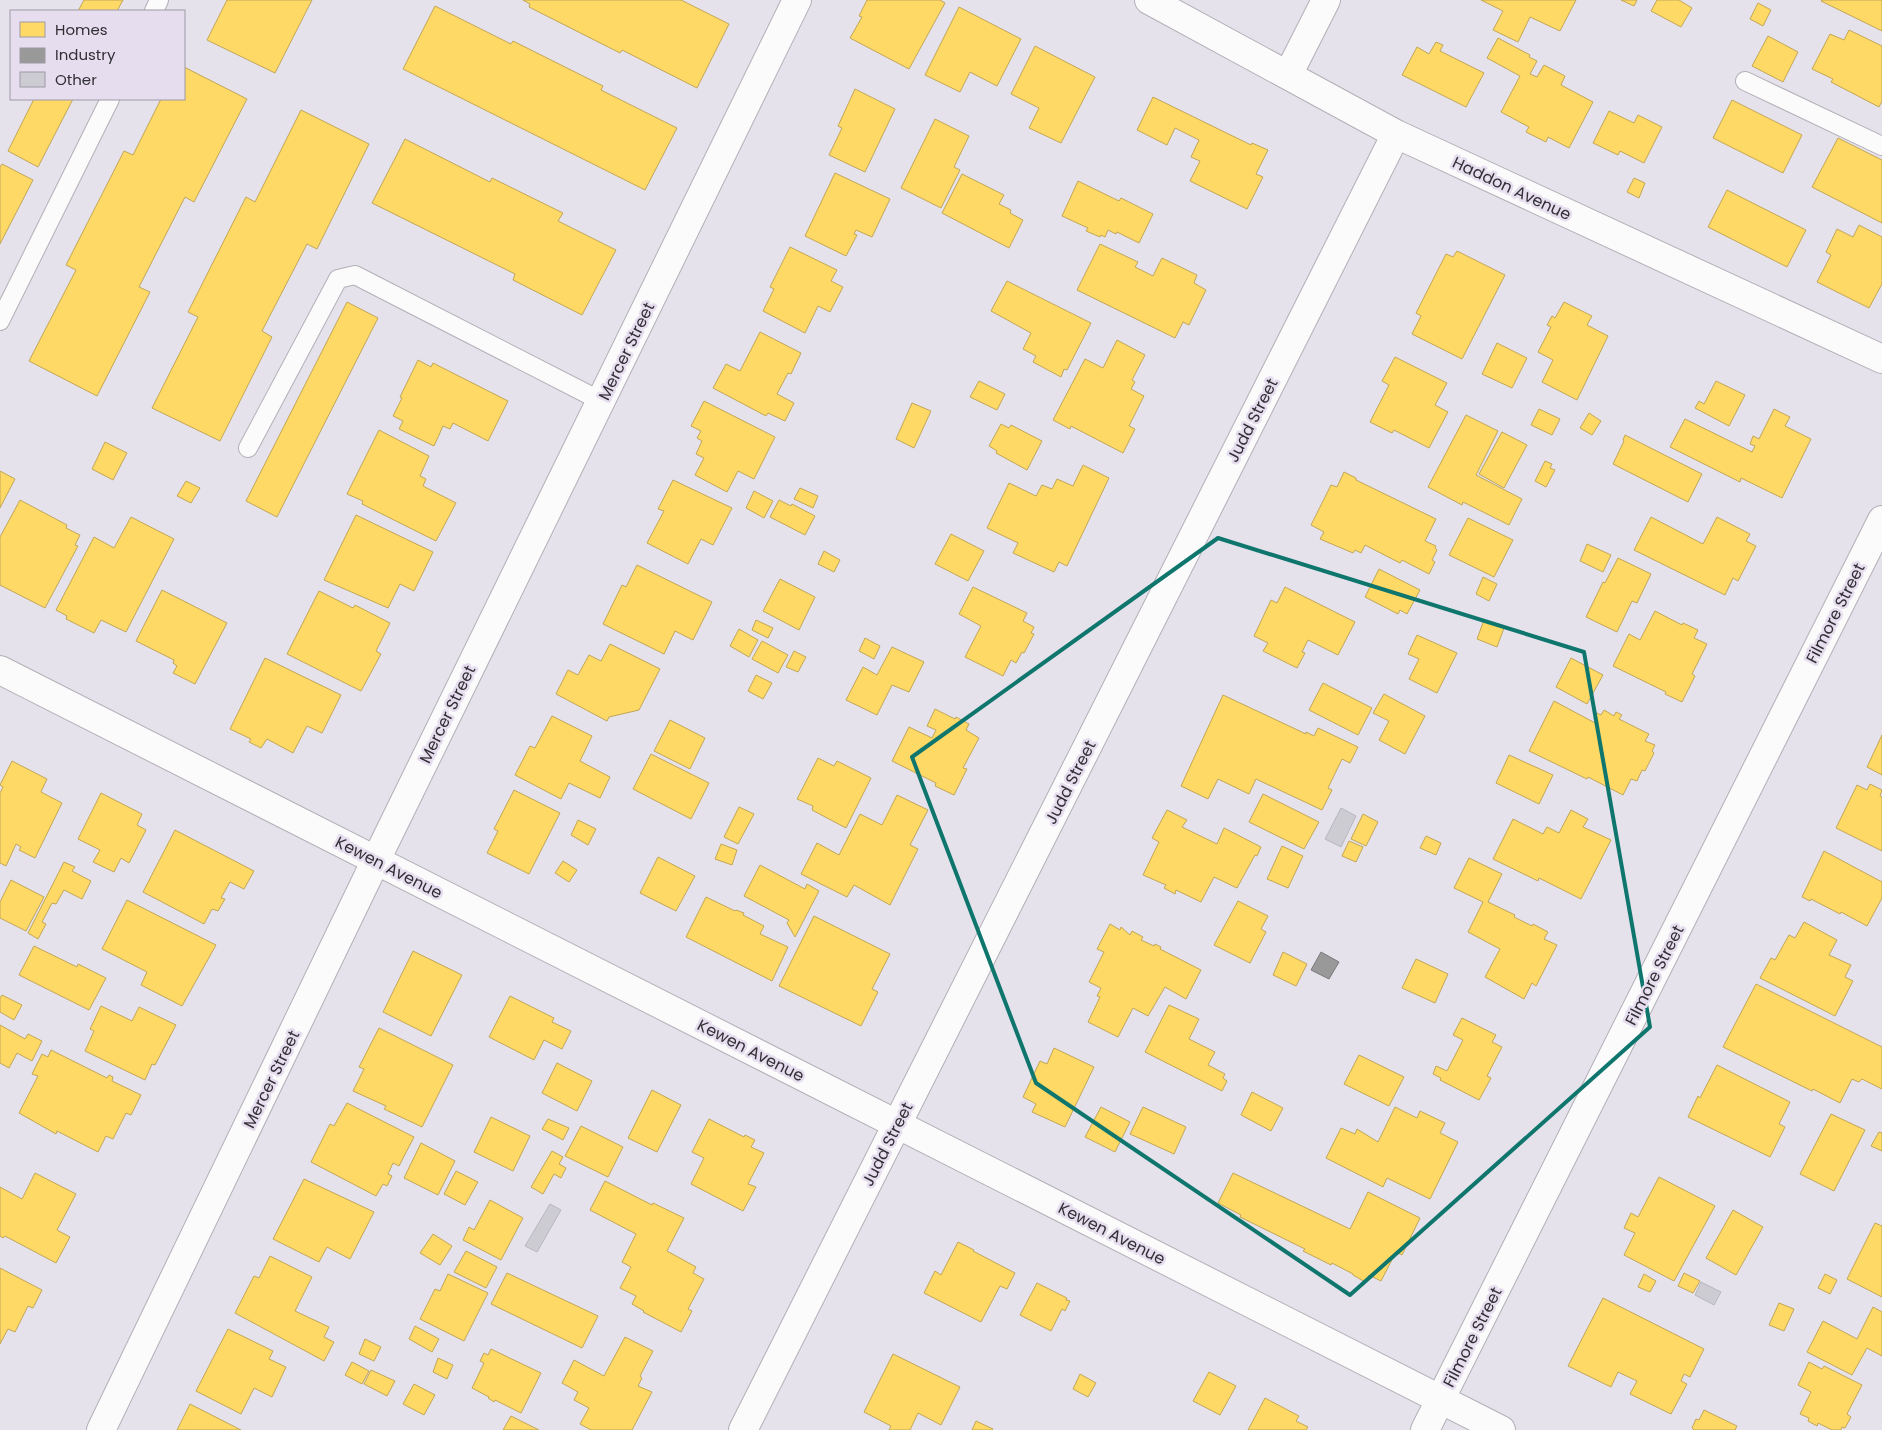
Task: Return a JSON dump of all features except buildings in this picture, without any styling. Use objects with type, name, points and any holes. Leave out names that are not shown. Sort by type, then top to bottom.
[{"type":"street","name":"Mercer Street","points":[[101,1430],[376,860],[797,0]]},
{"type":"street","name":"Haddon Avenue","points":[[1149,0],[1396,134],[1882,359]]},
{"type":"street","points":[[1288,76],[1326,0]]},
{"type":"street","name":"Judd Street","points":[[743,1430],[1396,134]]},
{"type":"street","name":"Filmore Street","points":[[1425,1430],[1882,520]]},
{"type":"street","name":"Kewen Avenue","points":[[0,670],[1501,1430]]},
{"type":"lane","points":[[1745,81],[1882,146]]},
{"type":"lane","points":[[0,321],[110,100]]},
{"type":"lane","points":[[248,448],[338,279],[355,275],[601,401]]},
{"type":"highlighted area","points":[[1218,538],[1584,652],[1650,1027],[1350,1295],[1036,1083],[912,757]]}]
